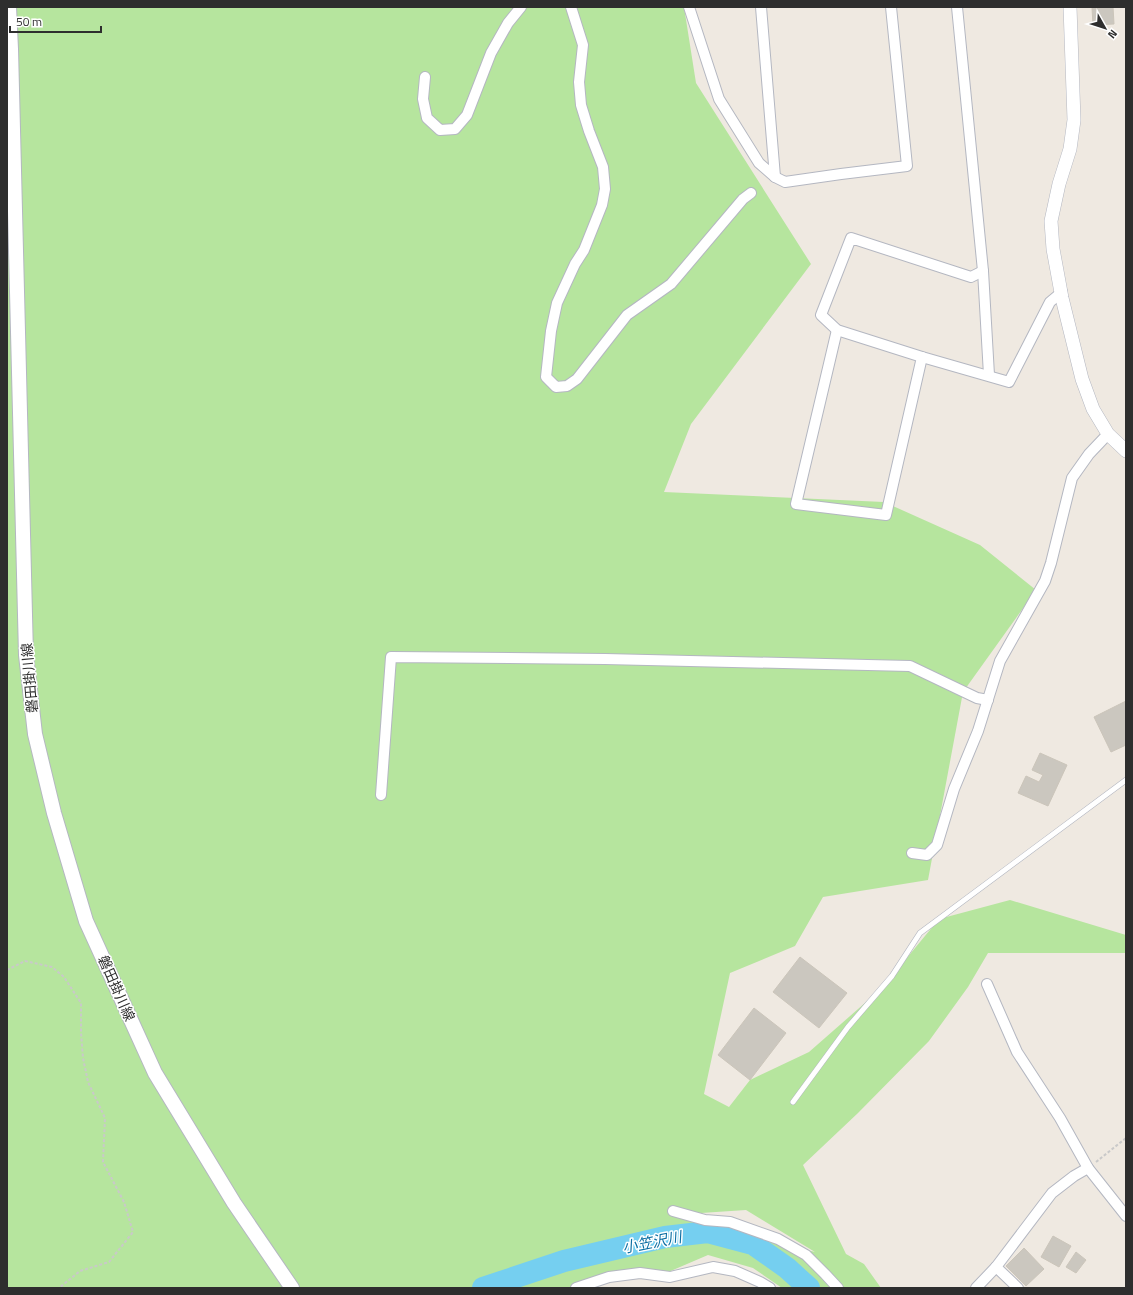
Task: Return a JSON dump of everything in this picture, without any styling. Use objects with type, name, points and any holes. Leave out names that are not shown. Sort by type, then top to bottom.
[{"type":"main road","name":"磐田掛川線","points":[[9,7],[26,655],[35,734],[54,813],[86,921],[155,1073],[234,1203],[292,1288]]},
{"type":"street","points":[[424,77],[423,99],[427,118],[440,130],[455,129],[466,115],[491,53],[508,23],[521,7]]},
{"type":"street","points":[[571,7],[583,45],[580,82],[581,106],[603,167],[604,189],[602,205],[584,250],[575,264],[558,303],[551,331],[546,377],[556,387],[567,386],[577,379],[627,315],[671,284],[743,199],[751,193]]},
{"type":"street","points":[[689,7],[719,99],[759,163],[775,177],[785,182],[907,166],[891,7]]},
{"type":"street","points":[[761,7],[775,177]]},
{"type":"street","points":[[957,7],[983,271],[989,375]]},
{"type":"street","points":[[1070,7],[1074,120],[1070,149],[1059,184],[1051,221],[1053,249],[1082,380],[1093,409],[1108,434],[1126,451]]},
{"type":"street","points":[[983,271],[971,277],[851,238],[821,315],[837,330],[922,357],[989,375],[1009,382],[1050,302],[1062,292]]},
{"type":"street","points":[[837,330],[796,504],[886,515],[922,357]]},
{"type":"street","points":[[912,853],[927,855],[937,845],[954,789],[978,731],[1000,661],[1045,581],[1051,563],[1072,478],[1089,454],[1108,434]]},
{"type":"street","points":[[381,795],[391,657],[605,659],[910,666],[976,698],[988,700]]},
{"type":"street","points":[[987,984],[1017,1052],[1060,1118],[1088,1168],[1122,1205],[1126,1216]]},
{"type":"street","points":[[976,1288],[996,1268],[1052,1193],[1074,1176],[1088,1168]]},
{"type":"street","points":[[673,1211],[706,1220],[730,1222],[778,1239],[806,1255],[838,1288]]},
{"type":"street","points":[[576,1288],[609,1277],[640,1273],[670,1277],[713,1267],[735,1271],[770,1288]]},
{"type":"street","points":[[996,1268],[1018,1288]]},
{"type":"lane","points":[[794,1102],[848,1027],[892,976],[920,933],[1126,780]]},
{"type":"path","points":[[7,970],[25,962],[52,967],[64,977],[81,1003],[81,1034],[84,1064],[88,1082],[106,1118],[103,1162],[124,1202],[133,1232],[109,1262],[80,1271],[59,1288]]},
{"type":"path","points":[[1088,1168],[1126,1138]]},
{"type":"green space","points":[[7,7],[684,7],[696,83],[811,264],[691,424],[664,492],[884,502],[980,545],[1036,590],[963,692],[928,880],[823,897],[795,946],[730,973],[704,1094],[729,1107],[750,1080],[809,1052],[882,988],[939,919],[1010,900],[1126,935],[1126,953],[988,953],[968,987],[929,1041],[858,1113],[803,1165],[846,1254],[864,1264],[881,1288],[782,1288],[753,1268],[708,1255],[659,1276],[622,1275],[579,1288],[7,1288]],"holes":[[[746,1210],[815,1252],[671,1215]]]},
{"type":"building","points":[[1113,7],[1114,24],[1093,25],[1092,8]]},
{"type":"building","points":[[1126,701],[1126,745],[1111,752],[1094,717]]},
{"type":"building","points":[[1040,753],[1067,765],[1048,806],[1018,793],[1026,776],[1039,782],[1043,775],[1032,770]]},
{"type":"building","points":[[800,957],[847,993],[819,1028],[773,992]]},
{"type":"building","points":[[754,1008],[786,1033],[750,1080],[718,1055]]},
{"type":"building","points":[[1053,1236],[1071,1246],[1059,1267],[1041,1257]]},
{"type":"building","points":[[1024,1248],[1044,1269],[1026,1286],[1006,1266]]},
{"type":"building","points":[[1076,1252],[1086,1260],[1076,1273],[1066,1267]]},
{"type":"waterway","name":"小笠沢川","points":[[483,1288],[564,1261],[665,1237],[708,1232],[753,1244],[787,1268],[809,1288]]}]
